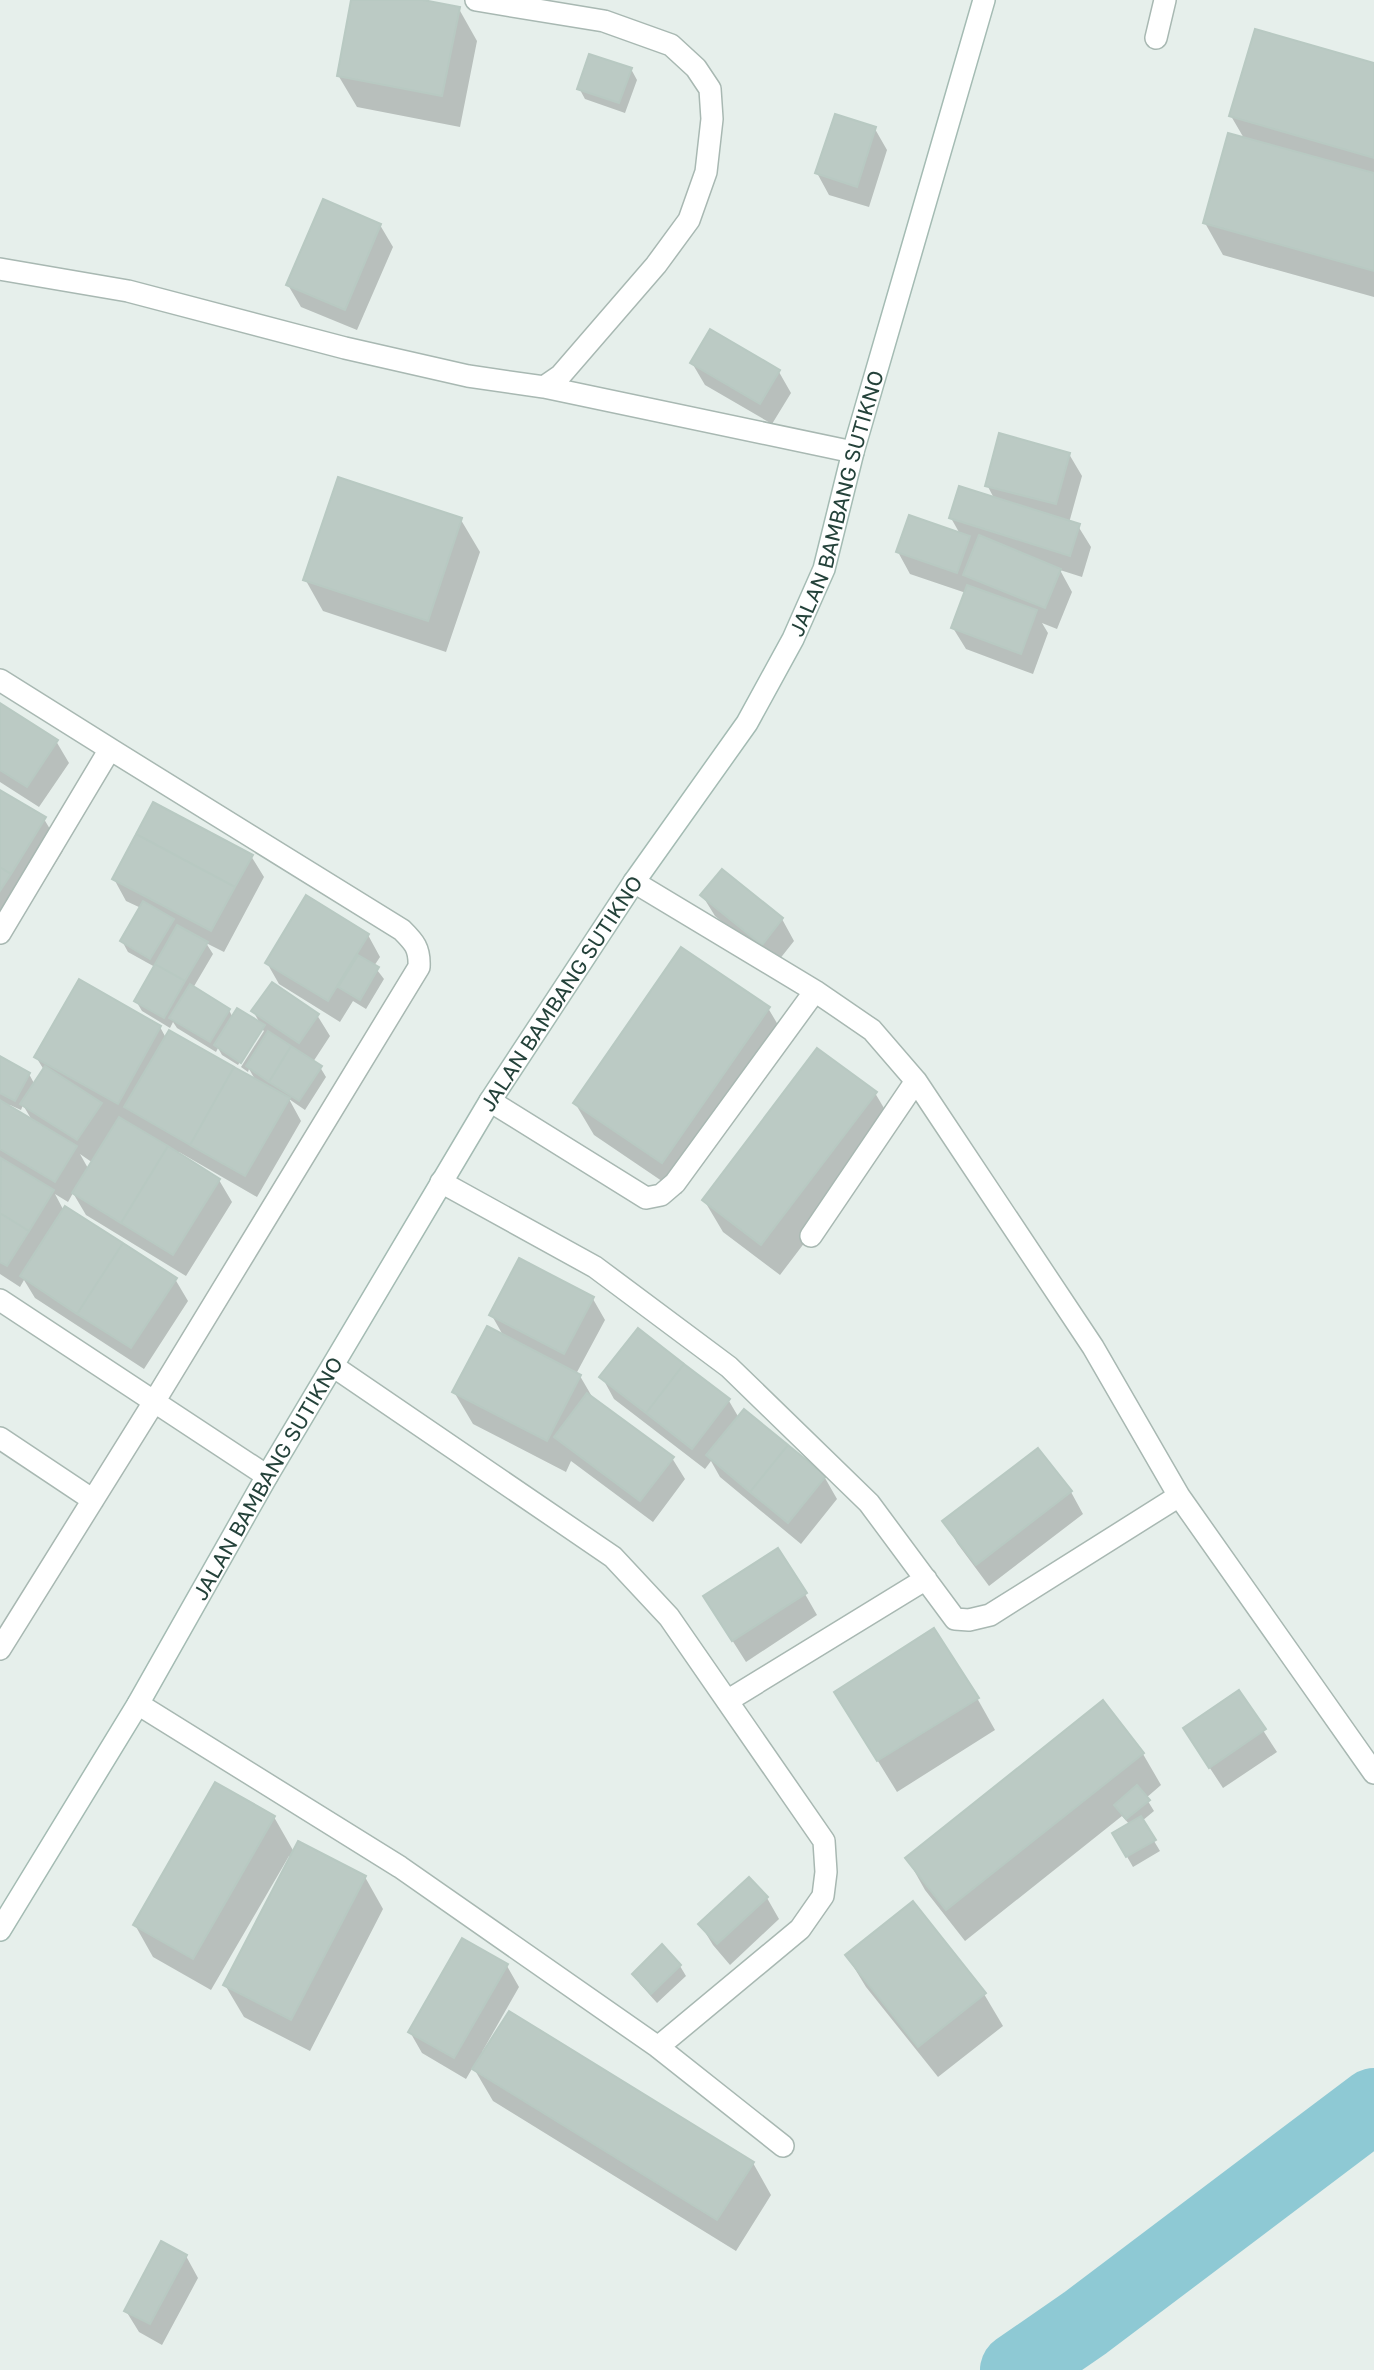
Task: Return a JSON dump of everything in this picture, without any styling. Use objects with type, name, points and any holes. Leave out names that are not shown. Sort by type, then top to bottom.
[{"type":"street","points":[[476,0],[604,21],[671,46],[696,68],[710,89],[712,119],[706,172],[690,220],[656,265],[569,366],[544,387]]},
{"type":"street","name":"JALAN BAMBANG SUTIKNO","points":[[0,1930],[138,1704],[267,1476],[490,1101],[634,882],[747,723],[793,639],[824,569],[852,452],[984,0]]},
{"type":"street","points":[[1156,38],[1165,0]]},
{"type":"street","points":[[0,269],[128,292],[345,348],[468,376],[544,387],[852,452]]},
{"type":"street","points":[[0,680],[401,930],[417,946],[420,954],[419,967],[154,1402],[3,1636]]},
{"type":"street","points":[[0,933],[110,748]]},
{"type":"street","points":[[634,882],[815,991],[872,1030],[916,1081],[1093,1347],[1179,1496],[1374,1773]]},
{"type":"street","points":[[490,1101],[646,1198],[661,1195],[675,1183],[815,991]]},
{"type":"street","points":[[811,1236],[916,1081]]},
{"type":"street","points":[[441,1182],[595,1267],[729,1367],[869,1503],[955,1619],[969,1620],[990,1615],[1179,1496]]},
{"type":"street","points":[[0,1300],[267,1476]]},
{"type":"street","points":[[333,1366],[612,1557],[669,1617],[824,1841],[826,1872],[822,1896],[800,1929],[658,2047]]},
{"type":"street","points":[[0,1438],[93,1500]]},
{"type":"street","points":[[727,1701],[926,1579]]},
{"type":"street","points":[[138,1704],[400,1867],[658,2047],[783,2146]]},
{"type":"building","points":[[351,0],[423,0],[460,7],[442,96],[337,76]]},
{"type":"building","points":[[1255,29],[1374,63],[1374,158],[1229,116]]},
{"type":"building","points":[[589,54],[632,68],[619,103],[577,89]]},
{"type":"building","points":[[835,114],[876,127],[857,187],[815,173]]},
{"type":"building","points":[[1228,133],[1374,173],[1374,271],[1203,223]]},
{"type":"building","points":[[323,199],[381,224],[345,310],[286,285]]},
{"type":"building","points":[[710,329],[780,370],[760,404],[690,363]]},
{"type":"building","points":[[999,433],[1070,453],[1056,504],[985,486]]},
{"type":"building","points":[[338,477],[462,518],[428,621],[303,580]]},
{"type":"building","points":[[959,486],[1080,524],[1070,556],[949,518]]},
{"type":"building","points":[[909,515],[970,536],[957,573],[896,552]]},
{"type":"building","points":[[979,535],[1061,569],[1045,608],[963,575]]},
{"type":"building","points":[[967,585],[1037,610],[1021,654],[951,628]]},
{"type":"building","points":[[0,703],[58,740],[27,787],[0,770]]},
{"type":"building","points":[[0,790],[46,817],[11,874],[0,867]]},
{"type":"building","points":[[153,802],[253,855],[235,887],[136,834]]},
{"type":"building","points":[[136,834],[235,887],[211,931],[112,879]]},
{"type":"building","points":[[0,867],[11,874],[0,891]]},
{"type":"building","points":[[722,869],[783,918],[762,945],[700,895]]},
{"type":"building","points":[[306,895],[369,934],[328,1001],[265,963]]},
{"type":"building","points":[[143,901],[174,919],[150,959],[120,941]]},
{"type":"building","points":[[177,925],[208,942],[185,981],[155,964]]},
{"type":"building","points":[[681,947],[770,1007],[662,1163],[573,1103]]},
{"type":"building","points":[[358,955],[379,967],[360,1000],[338,987]]},
{"type":"building","points":[[155,964],[185,981],[164,1018],[134,1001]]},
{"type":"building","points":[[79,979],[161,1026],[118,1104],[34,1057]]},
{"type":"building","points":[[272,982],[319,1014],[299,1043],[251,1011]]},
{"type":"building","points":[[190,984],[230,1009],[210,1042],[169,1018]]},
{"type":"building","points":[[237,1008],[265,1025],[241,1063],[214,1045]]},
{"type":"building","points":[[169,1030],[234,1067],[190,1145],[124,1107]]},
{"type":"building","points":[[268,1031],[291,1046],[269,1082],[246,1066]]},
{"type":"building","points":[[291,1046],[322,1066],[299,1101],[269,1082]]},
{"type":"building","points":[[817,1048],[877,1092],[761,1245],[702,1200]]},
{"type":"building","points":[[0,1056],[30,1073],[15,1101],[0,1093]]},
{"type":"building","points":[[45,1066],[102,1103],[77,1140],[20,1104]]},
{"type":"building","points":[[234,1067],[290,1098],[245,1176],[190,1145]]},
{"type":"building","points":[[0,1100],[77,1146],[55,1182],[0,1149]]},
{"type":"building","points":[[119,1117],[168,1146],[121,1223],[72,1193]]},
{"type":"building","points":[[168,1146],[220,1179],[173,1255],[121,1223]]},
{"type":"building","points":[[1,1158],[54,1190],[29,1231],[0,1213]]},
{"type":"building","points":[[65,1206],[123,1243],[77,1314],[20,1276]]},
{"type":"building","points":[[0,1213],[29,1231],[7,1266],[0,1262]]},
{"type":"building","points":[[123,1243],[177,1278],[131,1348],[77,1314]]},
{"type":"building","points":[[519,1258],[594,1297],[564,1354],[489,1315]]},
{"type":"building","points":[[487,1326],[581,1375],[547,1441],[452,1392]]},
{"type":"building","points":[[638,1328],[684,1364],[646,1413],[599,1377]]},
{"type":"building","points":[[684,1364],[730,1399],[692,1449],[646,1413]]},
{"type":"building","points":[[587,1393],[674,1457],[640,1501],[554,1437]]},
{"type":"building","points":[[744,1409],[788,1445],[750,1492],[706,1455]]},
{"type":"building","points":[[788,1445],[826,1476],[788,1523],[750,1492]]},
{"type":"building","points":[[1038,1448],[1072,1491],[976,1565],[942,1521]]},
{"type":"building","points":[[778,1548],[807,1593],[732,1641],[703,1596]]},
{"type":"building","points":[[934,1628],[979,1698],[877,1761],[834,1692]]},
{"type":"building","points":[[1239,1690],[1266,1729],[1209,1768],[1183,1728]]},
{"type":"building","points":[[1103,1700],[1144,1753],[946,1910],[905,1858]]},
{"type":"building","points":[[215,1782],[275,1816],[193,1959],[133,1925]]},
{"type":"building","points":[[1137,1785],[1150,1800],[1126,1819],[1114,1805]]},
{"type":"building","points":[[1141,1816],[1156,1840],[1126,1857],[1112,1833]]},
{"type":"building","points":[[298,1841],[366,1876],[291,2020],[223,1985]]},
{"type":"building","points":[[749,1877],[768,1897],[717,1944],[698,1924]]},
{"type":"building","points":[[913,1901],[986,1993],[918,2047],[845,1955]]},
{"type":"building","points":[[462,1938],[508,1964],[454,2058],[408,2032]]},
{"type":"building","points":[[662,1944],[681,1965],[651,1994],[632,1974]]},
{"type":"building","points":[[509,2011],[754,2162],[717,2220],[472,2069]]},
{"type":"building","points":[[161,2241],[187,2255],[150,2324],[124,2311]]},
{"type":"waterway","points":[[1017,2370],[1085,2323],[1374,2105]]}]
